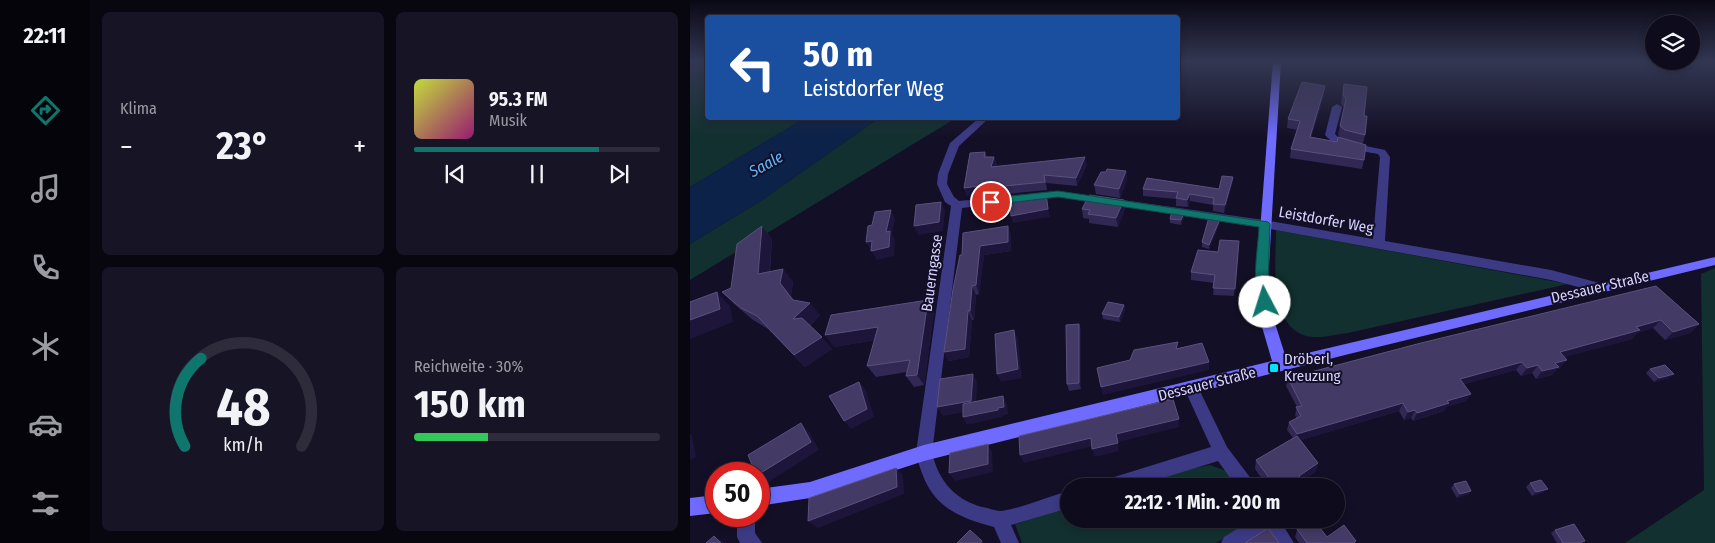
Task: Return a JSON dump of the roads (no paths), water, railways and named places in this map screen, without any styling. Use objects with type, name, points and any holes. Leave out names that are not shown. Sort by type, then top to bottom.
[{"type":"main road","points":[[1275,86],[1264,224],[1262,283],[1267,320],[1281,366]]},
{"type":"main road","name":"Dessauer Straße","points":[[770,496],[810,490],[924,453],[1598,287],[1715,261]]},
{"type":"main road","points":[[690,507],[705,505]]},
{"type":"street","points":[[1337,107],[1330,134],[1339,144],[1381,152],[1385,157],[1385,181],[1379,245]]},
{"type":"street","points":[[957,205],[949,199],[942,184],[943,174],[954,145],[982,120]]},
{"type":"street","name":"Leistdorfer Weg","points":[[957,205],[1058,194],[1264,224],[1551,275],[1598,287]]},
{"type":"street","name":"Bauerngasse","points":[[924,453],[957,205]]},
{"type":"street","points":[[1191,388],[1221,452],[1240,478]]},
{"type":"street","points":[[1137,478],[1221,452]]},
{"type":"street","points":[[924,453],[927,466],[938,489],[955,505],[1000,520],[1060,502]]},
{"type":"street","points":[[1000,520],[1010,543]]},
{"type":"street","points":[[746,527],[746,536],[753,543]]},
{"type":"street","points":[[1230,543],[1254,528]]},
{"type":"street","points":[[1275,528],[1285,543]]},
{"type":"water","name":"Saale","points":[[802,120],[876,120],[762,200],[690,244],[690,187]]},
{"type":"place","name":"Dröberl, Kreuzung","points":[[1274,368]]}]
